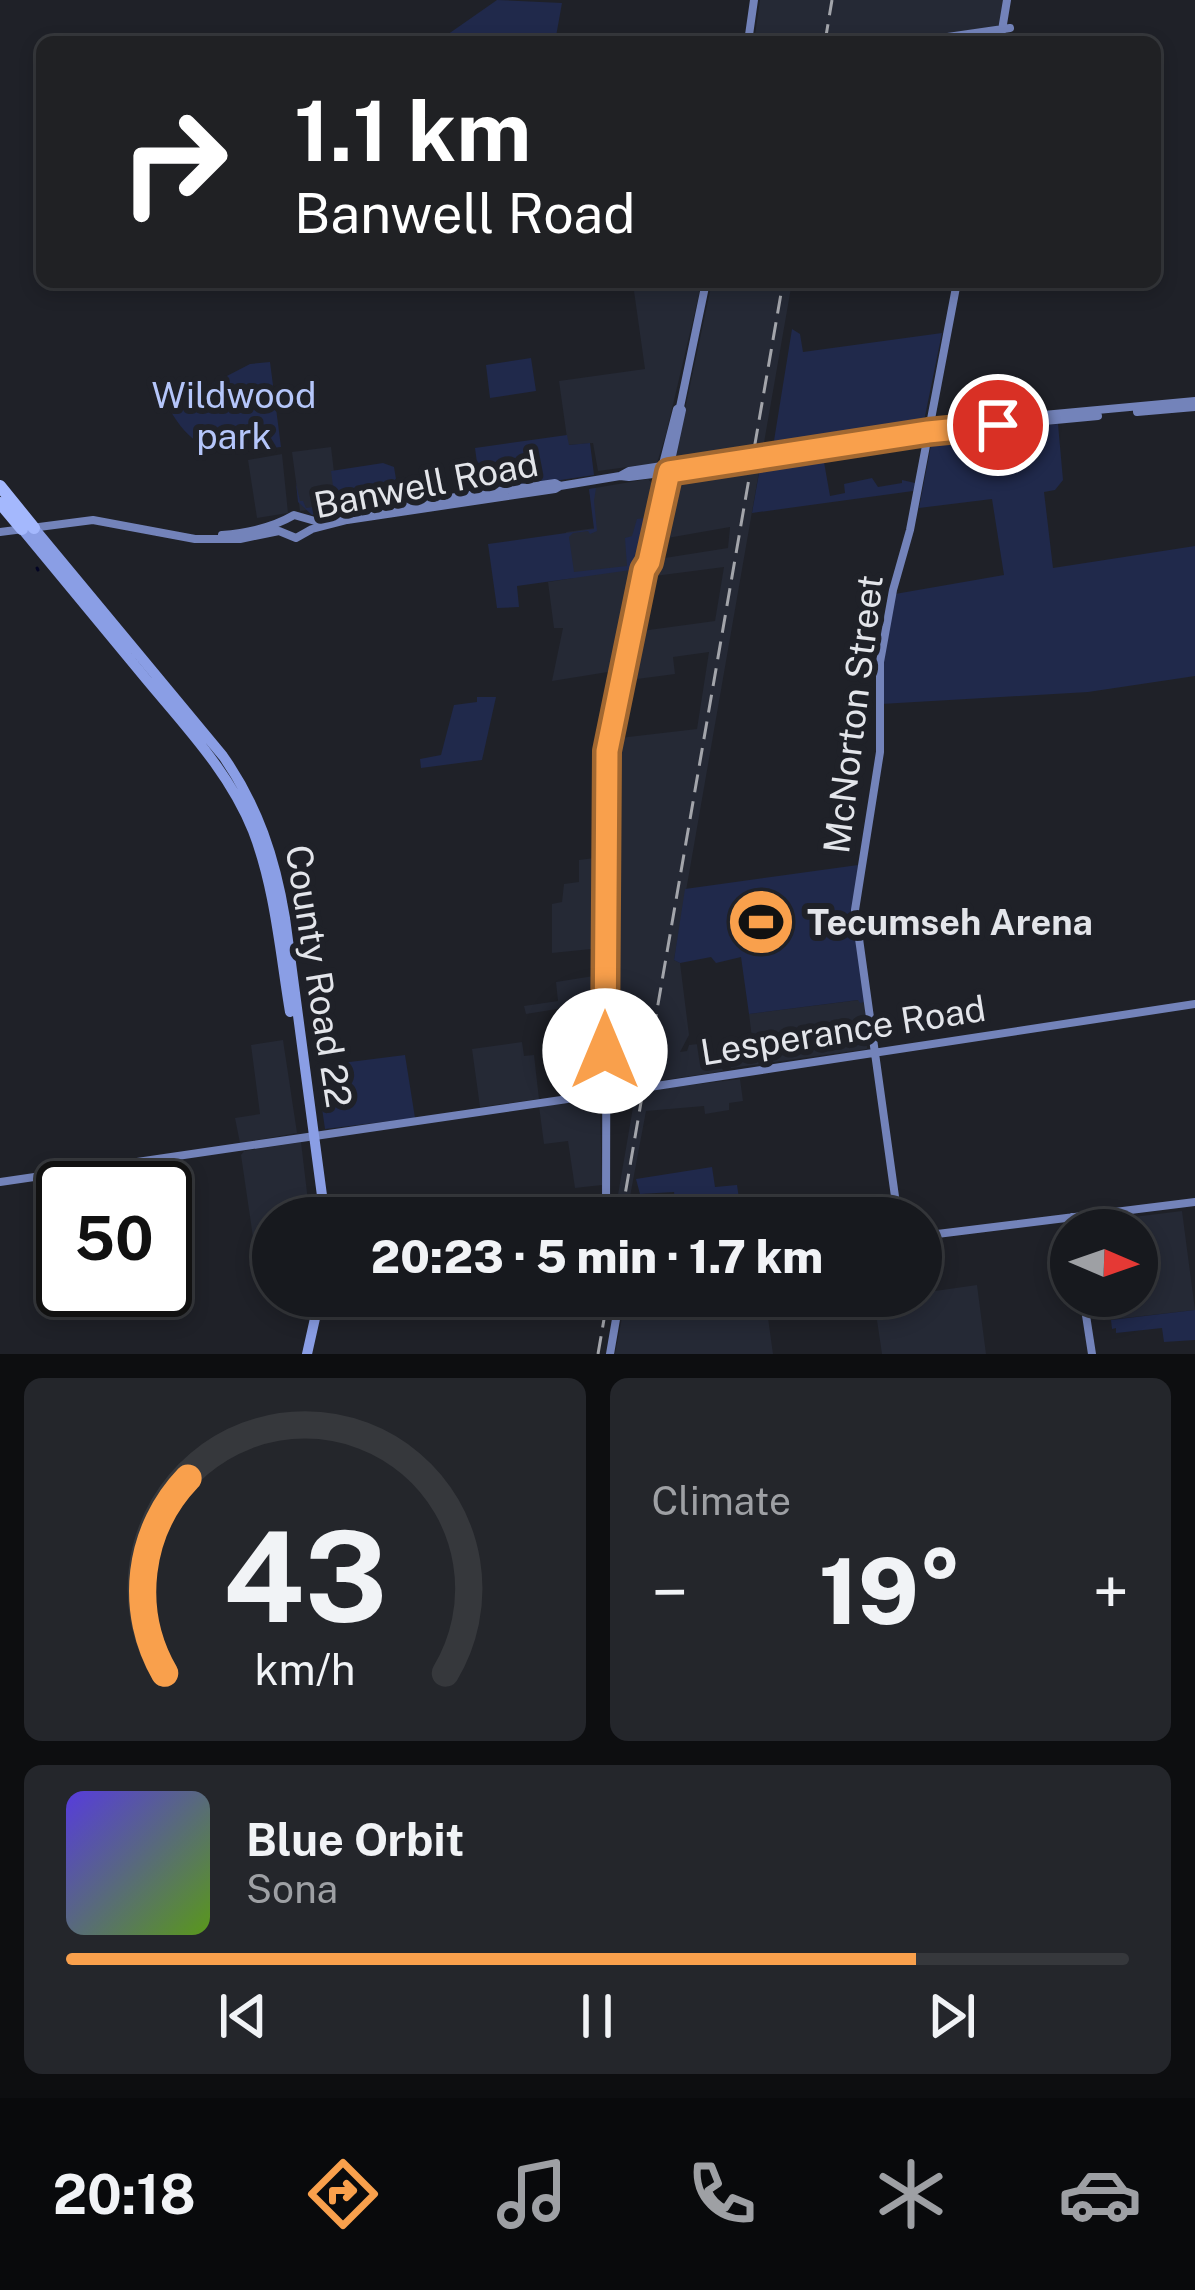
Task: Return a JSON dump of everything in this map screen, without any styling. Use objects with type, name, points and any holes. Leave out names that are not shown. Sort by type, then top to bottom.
[{"type":"highway","points":[[0,486],[28,528]]},
{"type":"highway","points":[[4,507],[28,528]]},
{"type":"highway","points":[[0,531],[8,524],[4,507]]},
{"type":"main road","points":[[749,36],[754,0]]},
{"type":"main road","points":[[1003,36],[1007,0]]},
{"type":"main road","points":[[953,36],[1006,28]]},
{"type":"main road","points":[[605,1197],[607,751],[705,288]]},
{"type":"main road","name":"McNorton Street","points":[[895,1197],[855,910],[880,752],[880,662],[956,288]]},
{"type":"main road","name":"Banwell Road","points":[[303,535],[347,520],[535,493],[629,471],[665,470],[929,429],[1195,404]]},
{"type":"main road","name":"Banwell Road","points":[[304,519],[555,483],[560,486]]},
{"type":"main road","points":[[294,515],[304,519],[303,535],[296,538],[287,533],[288,519],[294,515]]},
{"type":"main road","name":"Banwell Road","points":[[189,538],[245,533],[288,519]]},
{"type":"main road","name":"Banwell Road","points":[[0,531],[99,520],[189,538],[287,533]]},
{"type":"main road","name":"County Road 22","points":[[28,528],[170,700],[242,806],[261,854],[319,1197]]},
{"type":"main road","name":"Lesperance Road","points":[[0,1182],[1195,1004]]},
{"type":"main road","points":[[583,1096],[597,1100],[605,1115]]},
{"type":"main road","points":[[1138,1209],[1195,1202]]},
{"type":"main road","points":[[942,1233],[1050,1220]]},
{"type":"main road","points":[[305,1354],[313,1317]]},
{"type":"main road","points":[[610,1354],[616,1317]]},
{"type":"main road","points":[[1086,1317],[1092,1354]]},
{"type":"shaded area","points":[[760,0],[1007,0],[1002,29],[953,36],[755,36]]},
{"type":"shaded area","points":[[634,288],[701,288],[657,463],[598,471],[593,443],[568,445],[559,381],[645,369]]},
{"type":"shaded area","points":[[711,288],[791,288],[674,960],[680,963],[689,1035],[680,1052],[689,1045],[707,1043],[709,1065],[721,1064],[723,1071],[652,1082],[650,1090],[740,1079],[743,1101],[729,1103],[729,1110],[705,1114],[704,1106],[646,1111],[630,1197],[618,1197],[636,1090],[612,1092],[611,739],[697,729],[709,652],[673,657],[675,674],[624,677],[634,632],[715,621],[724,567],[647,577],[652,560],[728,548],[730,527],[656,540],[672,474],[682,461],[676,454]]},
{"type":"shaded area","points":[[331,447],[338,506],[300,511],[292,452]]},
{"type":"shaded area","points":[[282,454],[288,513],[257,518],[248,460]]},
{"type":"shaded area","points":[[648,479],[653,484],[638,569],[614,671],[552,681],[563,628],[554,628],[548,582],[573,578],[566,532],[595,528],[589,489]]},
{"type":"shaded area","points":[[602,857],[601,948],[552,953],[552,904],[562,902],[564,884],[579,882],[579,860]]},
{"type":"shaded area","points":[[600,975],[601,1025],[563,1031],[563,1008],[526,1014],[524,1006],[558,1001],[556,982]]},
{"type":"shaded area","points":[[865,1002],[867,1049],[731,1068],[726,1041],[752,1038],[749,1014]]},
{"type":"shaded area","points":[[283,1040],[297,1133],[240,1143],[235,1118],[260,1114],[251,1045]]},
{"type":"shaded area","points":[[522,1042],[524,1056],[534,1055],[539,1099],[480,1107],[472,1049]]},
{"type":"shaded area","points":[[594,1102],[600,1109],[602,1185],[575,1188],[568,1141],[544,1144],[539,1106]]},
{"type":"shaded area","points":[[301,1142],[308,1197],[252,1197],[252,1230],[241,1155]]},
{"type":"shaded area","points":[[1182,1211],[1195,1310],[1158,1314],[1158,1214]]},
{"type":"shaded area","points":[[977,1285],[986,1354],[882,1354],[877,1317],[942,1317],[942,1290]]},
{"type":"shaded area","points":[[622,1317],[768,1317],[773,1354],[615,1354]]},
{"type":"green space","points":[[497,0],[562,3],[556,36],[445,36]]},
{"type":"green space","points":[[792,329],[800,334],[803,352],[942,333],[924,421],[773,447]]},
{"type":"green space","points":[[531,358],[536,391],[490,398],[486,365]]},
{"type":"green space","name":"Wildwood park","points":[[270,362],[281,447],[231,451],[204,446],[170,410],[173,404],[250,364]]},
{"type":"green space","points":[[1058,424],[1063,480],[1055,490],[1044,492],[1053,568],[1195,546],[1195,676],[1088,692],[881,704],[895,594],[1004,575],[992,499],[919,508],[933,435]]},
{"type":"green space","points":[[567,435],[569,445],[590,443],[594,475],[481,492],[475,448]]},
{"type":"green space","points":[[829,451],[831,460],[824,462],[830,496],[845,493],[844,484],[872,478],[878,487],[902,480],[915,483],[913,491],[752,513],[761,462]]},
{"type":"green space","points":[[383,463],[394,467],[396,479],[413,478],[415,499],[312,515],[298,502],[296,483],[306,508],[331,505],[335,501],[331,471]]},
{"type":"green space","points":[[596,488],[597,531],[569,537],[574,572],[627,566],[625,538],[632,536],[637,519],[645,518],[638,569],[517,586],[519,607],[497,608],[488,544],[594,529],[589,489]]},
{"type":"green space","points":[[477,697],[496,697],[482,760],[421,768],[420,759],[441,755],[454,705],[477,702]]},
{"type":"green space","points":[[858,865],[852,916],[865,1002],[749,1014],[741,957],[716,963],[711,957],[674,960],[685,889]]},
{"type":"green space","points":[[405,1055],[415,1118],[325,1129],[317,1073],[328,1072],[334,1064]]},
{"type":"green space","points":[[712,1167],[715,1187],[737,1185],[739,1197],[640,1194],[636,1179]]},
{"type":"green space","points":[[1195,1310],[1195,1340],[1164,1342],[1162,1328],[1116,1333],[1112,1329],[1111,1320]]},
{"type":"railway","points":[[826,36],[832,0]]},
{"type":"railway","points":[[625,1197],[782,288]]},
{"type":"railway","points":[[598,1354],[604,1317]]},
{"type":"place","name":"Tecumseh Arena","points":[[761,922]]},
{"type":"route","points":[[605,1051],[608,736],[669,472],[998,425]]}]
